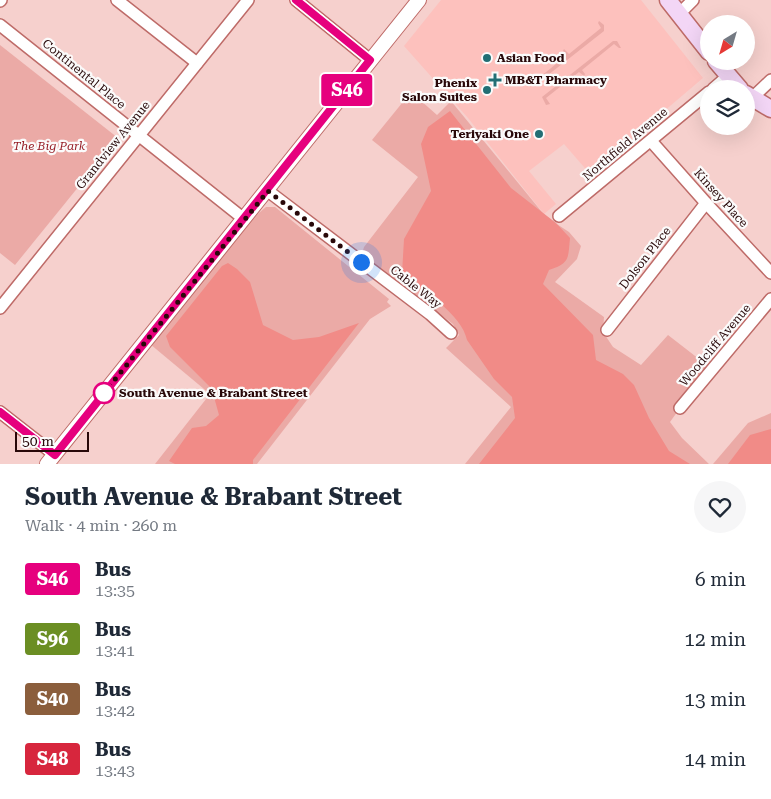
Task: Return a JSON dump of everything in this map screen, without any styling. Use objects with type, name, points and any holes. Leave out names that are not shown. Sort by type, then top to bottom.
[{"type":"main road","points":[[668,0],[700,41]]},
{"type":"main road","points":[[723,70],[732,80]]},
{"type":"main road","points":[[755,99],[771,109]]},
{"type":"street","points":[[117,0],[197,63]]},
{"type":"street","name":"Grandview Avenue","points":[[0,308],[248,0]]},
{"type":"street","points":[[296,0],[370,60]]},
{"type":"street","points":[[0,412],[51,460],[419,0]]},
{"type":"street","points":[[679,14],[693,0]]},
{"type":"street","name":"Continental Place","points":[[0,24],[244,219]]},
{"type":"street","points":[[723,80],[728,76]]},
{"type":"street","points":[[755,88],[771,80]]},
{"type":"street","name":"Northfield Avenue","points":[[559,216],[700,100]]},
{"type":"street","name":"Kinsey Place","points":[[651,141],[771,273]]},
{"type":"street","name":"Cable Way","points":[[268,191],[430,314],[451,333]]},
{"type":"street","name":"Dolson Place","points":[[607,330],[706,203]]},
{"type":"street","name":"Woodcliff Avenue","points":[[680,408],[771,299]]},
{"type":"shaded area","points":[[441,0],[641,0],[703,78],[590,174],[564,144],[529,171],[556,204],[544,214],[468,118],[404,46]]},
{"type":"shaded area","points":[[450,111],[511,188],[556,223],[570,238],[567,259],[561,265],[549,270],[543,284],[593,335],[596,360],[623,374],[634,385],[649,418],[669,451],[690,464],[479,464],[515,418],[512,397],[494,379],[467,340],[464,330],[450,312],[402,274],[404,239],[431,191],[421,144],[428,127]]},
{"type":"shaded area","points":[[228,263],[250,282],[263,325],[293,340],[319,337],[359,323],[253,460],[253,464],[175,464],[169,461],[192,428],[206,426],[219,415],[214,397],[215,392],[170,347],[166,336],[222,266]]},
{"type":"shaded area","points":[[771,429],[771,464],[728,464],[750,435]]},
{"type":"green space","points":[[599,21],[604,25],[604,31],[534,86],[531,86],[526,80],[527,78],[533,83],[566,56],[563,51],[564,49],[569,54],[601,28],[598,23]]},
{"type":"green space","points":[[613,41],[617,41],[621,48],[614,44],[582,70],[585,74],[584,76],[579,72],[546,98],[550,104],[546,105],[542,97]]},
{"type":"green space","name":"The Big Park","points":[[0,45],[118,138],[15,265],[0,253]]},
{"type":"green space","points":[[411,92],[437,115],[451,101],[546,217],[569,232],[581,246],[577,259],[555,282],[604,317],[603,332],[613,347],[641,365],[668,335],[708,366],[670,422],[682,438],[709,464],[465,464],[511,407],[446,348],[459,335],[453,324],[362,254],[364,247],[418,177],[372,140]]},
{"type":"green space","points":[[266,207],[275,207],[389,299],[387,302],[391,306],[370,319],[257,464],[155,464],[210,394],[150,344],[248,222]]},
{"type":"green space","points":[[771,413],[771,464],[713,464],[748,423]]},
{"type":"bus line","name":"S46","points":[[0,412],[55,455],[268,191],[370,60],[296,0]]},
{"type":"place","name":"Asian Food","points":[[487,58]]},
{"type":"place","name":"MB&T Pharmacy","points":[[495,80]]},
{"type":"place","name":"Phenix Salon Suites","points":[[487,90]]},
{"type":"place","name":"Teriyaki One","points":[[539,134]]},
{"type":"place","name":"South Avenue & Brabant Street","points":[[104,393]]},
{"type":"route","points":[[104,393],[268,191],[361,262]]}]
